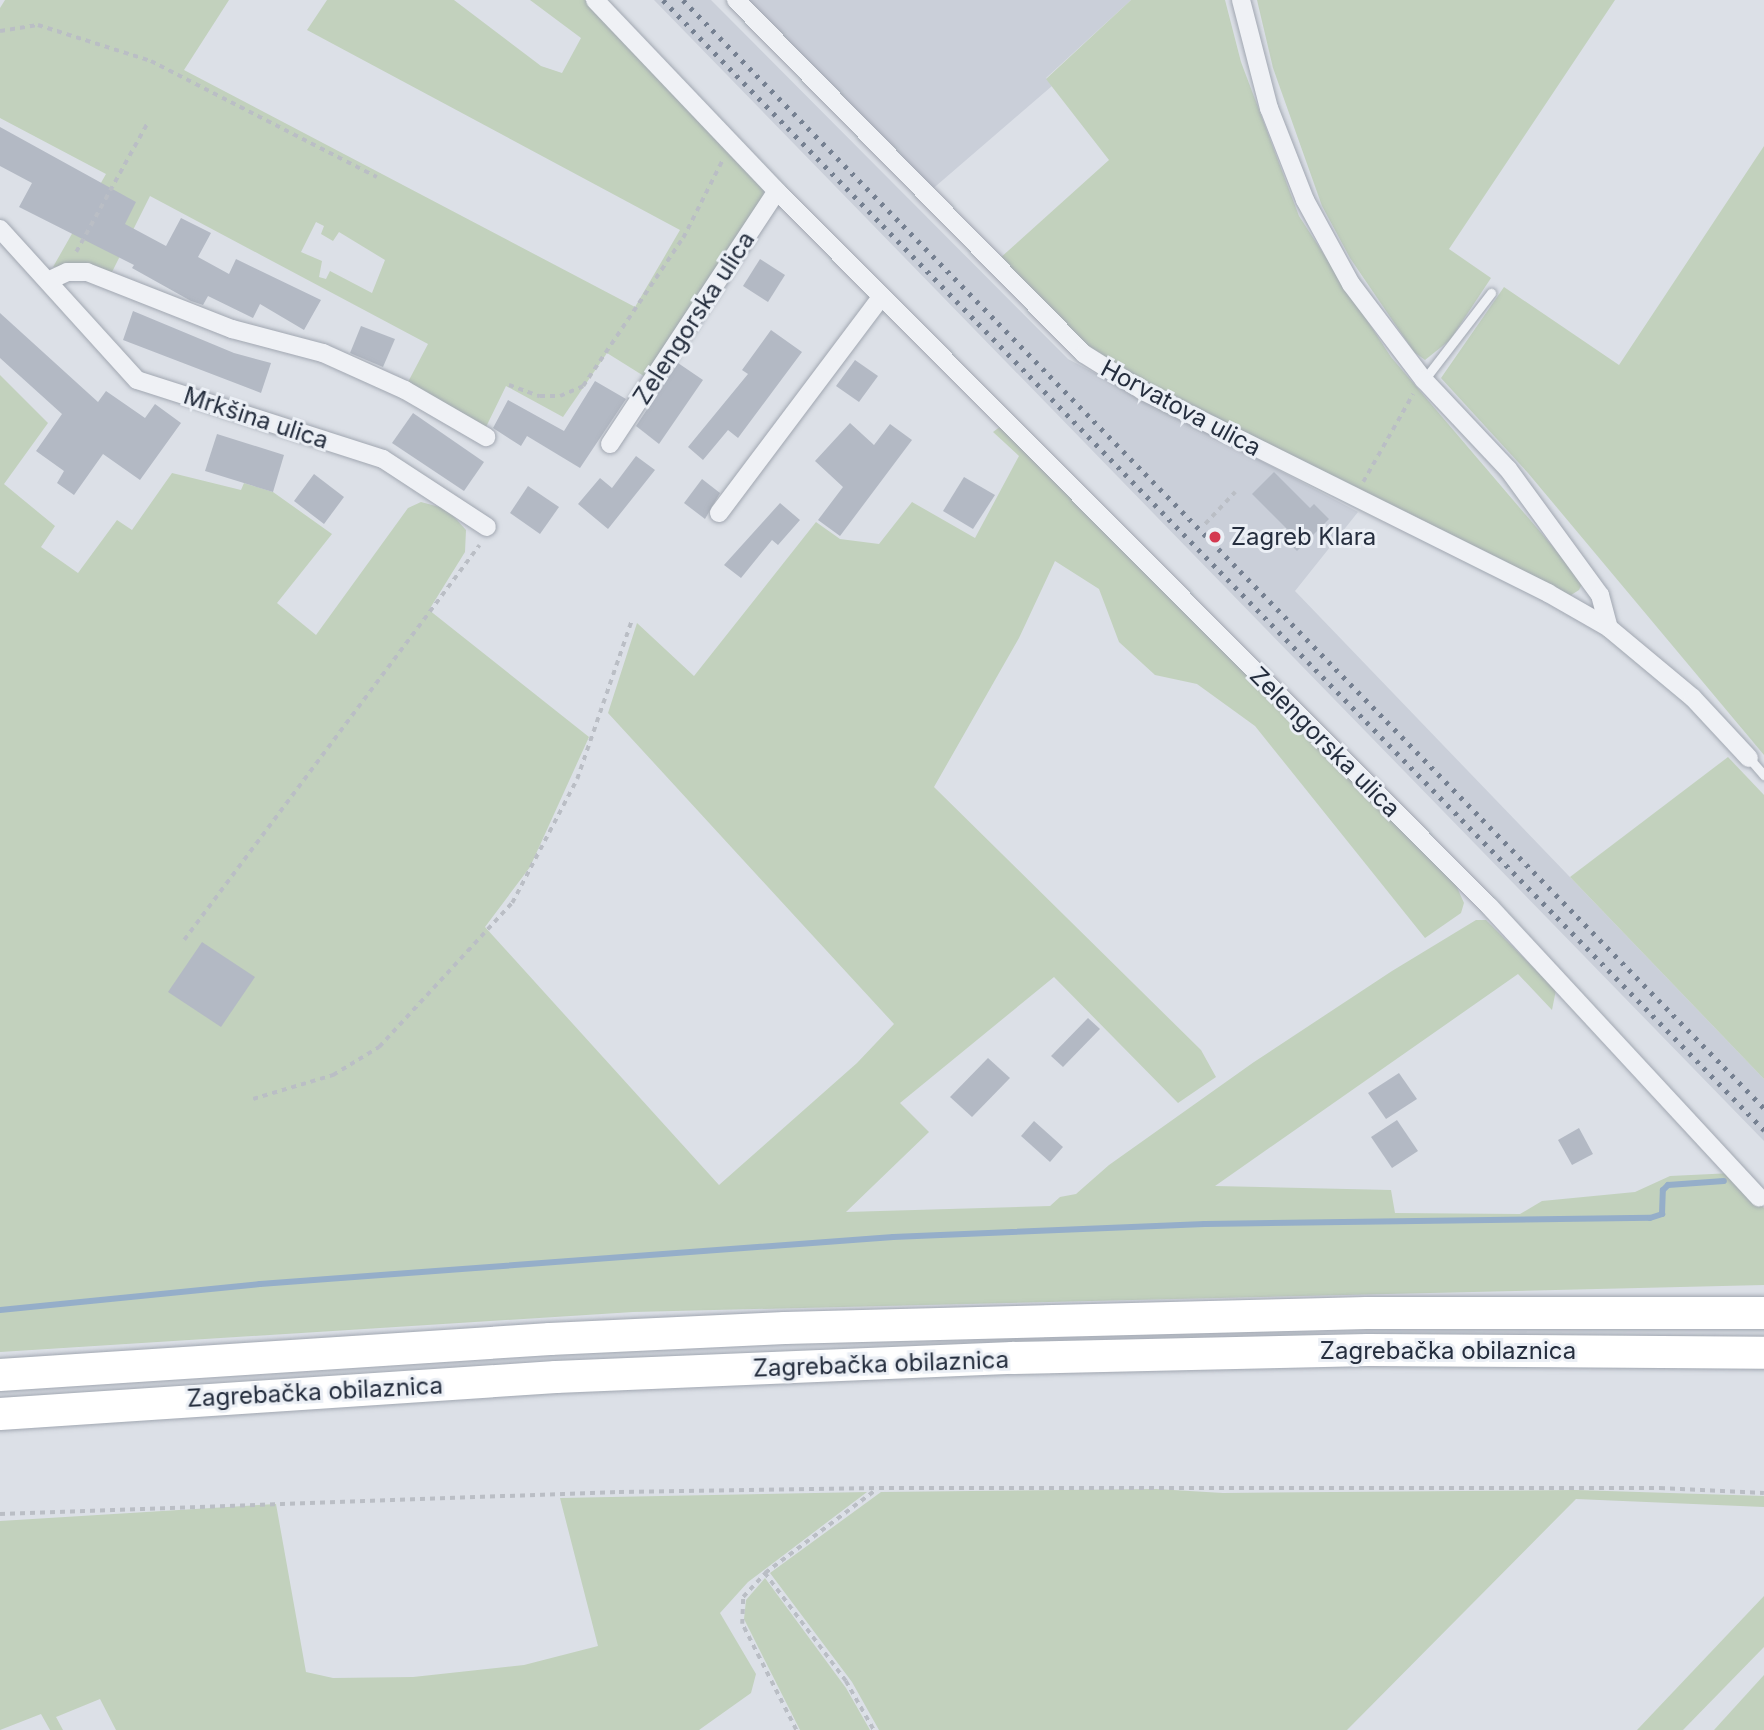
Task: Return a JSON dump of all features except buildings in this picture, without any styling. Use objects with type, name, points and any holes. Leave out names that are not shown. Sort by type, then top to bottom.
[{"type":"highway","name":"Zagrebačka obilaznica","points":[[0,1375],[495,1342],[798,1328],[1367,1313],[1764,1313]]},
{"type":"highway","name":"Zagrebačka obilaznica","points":[[0,1414],[556,1377],[1013,1358],[1368,1350],[1764,1353]]},
{"type":"street","name":"Zelengorska ulica","points":[[595,0],[881,297],[1490,906],[1759,1196]]},
{"type":"street","name":"Horvatova ulica","points":[[736,0],[1084,354],[1143,391],[1353,499],[1548,593],[1609,628],[1693,698],[1749,758]]},
{"type":"street","points":[[1241,0],[1269,107],[1305,200],[1351,284],[1424,380],[1508,469],[1600,595],[1609,628]]},
{"type":"street","name":"Zelengorska ulica","points":[[610,444],[777,191]]},
{"type":"street","name":"Mrkšina ulica","points":[[0,229],[50,280],[136,380],[383,459],[487,527]]},
{"type":"street","points":[[50,280],[77,272],[87,272],[232,329],[356,366],[486,437]]},
{"type":"street","points":[[719,513],[881,297]]},
{"type":"lane","points":[[1424,380],[1491,293]]},
{"type":"lane","name":"Horvatova ulica","points":[[1749,758],[1764,775]]},
{"type":"path","points":[[0,31],[38,25],[151,61],[377,177]]},
{"type":"path","points":[[77,272],[76,251],[148,122]]},
{"type":"path","points":[[509,385],[540,396],[559,396],[583,386],[683,238],[709,194],[714,170],[734,146]]},
{"type":"path","points":[[1353,499],[1424,380]]},
{"type":"path","points":[[1205,524],[1236,492]]},
{"type":"path","points":[[184,940],[473,557],[487,527]]},
{"type":"path","points":[[253,1100],[333,1075],[379,1047],[512,903],[577,779],[632,619]]},
{"type":"path","points":[[0,1514],[619,1492],[879,1488],[1660,1488],[1764,1493]]},
{"type":"path","points":[[796,1730],[742,1624],[743,1597],[765,1573],[879,1488]]},
{"type":"path","points":[[765,1573],[846,1681],[874,1730]]},
{"type":"shaded area","points":[[654,0],[711,0],[1068,359],[1358,512],[1295,591],[1764,1079],[1764,1141]]},
{"type":"shaded area","points":[[745,0],[1131,0],[1046,78],[1052,86],[929,192]]},
{"type":"green space","points":[[5,0],[229,0],[184,70],[635,307],[680,230],[307,30],[327,0],[454,0],[541,66],[562,73],[581,38],[530,0],[585,0],[764,189],[763,201],[647,378],[607,353],[563,417],[506,386],[486,427],[408,382],[428,344],[150,196],[111,274],[83,264],[53,267],[106,174],[0,118],[0,8]],"holes":[[[316,222],[324,226],[321,234],[333,241],[339,232],[385,260],[372,293],[330,271],[326,279],[319,277],[322,261],[301,252]]]},
{"type":"green space","points":[[1131,0],[1225,0],[1241,62],[1299,216],[1391,357],[1583,582],[1579,590],[1568,597],[1096,354],[999,259],[1109,160],[1046,79]]},
{"type":"green space","points":[[1257,0],[1615,0],[1449,249],[1491,278],[1450,340],[1425,360],[1414,352],[1350,258],[1322,206],[1273,68]]},
{"type":"green space","points":[[1764,146],[1764,755],[1528,473],[1441,378],[1504,287],[1619,365]]},
{"type":"green space","points":[[0,375],[48,423],[4,484],[55,526],[41,547],[78,573],[117,520],[132,530],[172,473],[241,490],[244,483],[273,492],[332,534],[277,603],[316,635],[408,508],[421,502],[447,509],[466,530],[465,552],[429,610],[589,737],[530,867],[485,927],[719,1185],[857,1063],[894,1024],[608,713],[637,623],[694,676],[816,522],[840,539],[879,544],[912,502],[975,538],[1019,456],[993,432],[1001,426],[1456,885],[1464,903],[1461,913],[1425,938],[1255,726],[1197,684],[1155,675],[1119,642],[1099,589],[1055,561],[1019,638],[934,787],[1201,1050],[1216,1077],[1178,1103],[1054,977],[900,1103],[929,1132],[846,1212],[1050,1206],[1060,1197],[1076,1194],[1109,1165],[1254,1062],[1392,971],[1476,920],[1486,920],[1556,990],[1552,1010],[1518,974],[1215,1186],[1391,1190],[1395,1213],[1520,1214],[1542,1201],[1635,1192],[1670,1176],[1733,1173],[1764,1208],[1764,1285],[633,1312],[0,1352]]},
{"type":"green space","points":[[1728,757],[1764,795],[1764,1079],[1570,877]]},
{"type":"green space","points":[[1156,1489],[1223,1493],[1576,1490],[1764,1496],[1764,1507],[1576,1499],[1347,1730],[879,1730],[852,1682],[770,1573],[881,1492]]},
{"type":"green space","points":[[867,1492],[748,1582],[720,1613],[756,1674],[751,1693],[699,1730],[116,1730],[100,1699],[56,1717],[63,1730],[50,1730],[41,1714],[0,1730],[0,1521],[276,1504],[306,1672],[333,1678],[413,1677],[524,1665],[598,1646],[560,1498]]},
{"type":"green space","points":[[765,1578],[846,1688],[870,1730],[800,1730],[744,1619],[746,1600]]},
{"type":"green space","points":[[1764,1596],[1764,1647],[1683,1730],[1637,1730]]},
{"type":"green space","points":[[1764,1675],[1764,1730],[1714,1730]]},
{"type":"waterway","points":[[0,1310],[260,1284],[893,1237],[1205,1224],[1650,1218],[1662,1214],[1663,1190],[1668,1185],[1724,1181]]},
{"type":"railway","points":[[663,0],[1764,1130]]},
{"type":"railway","points":[[683,0],[1764,1108]]},
{"type":"place","name":"Zagreb Klara","points":[[1215,537]]}]
